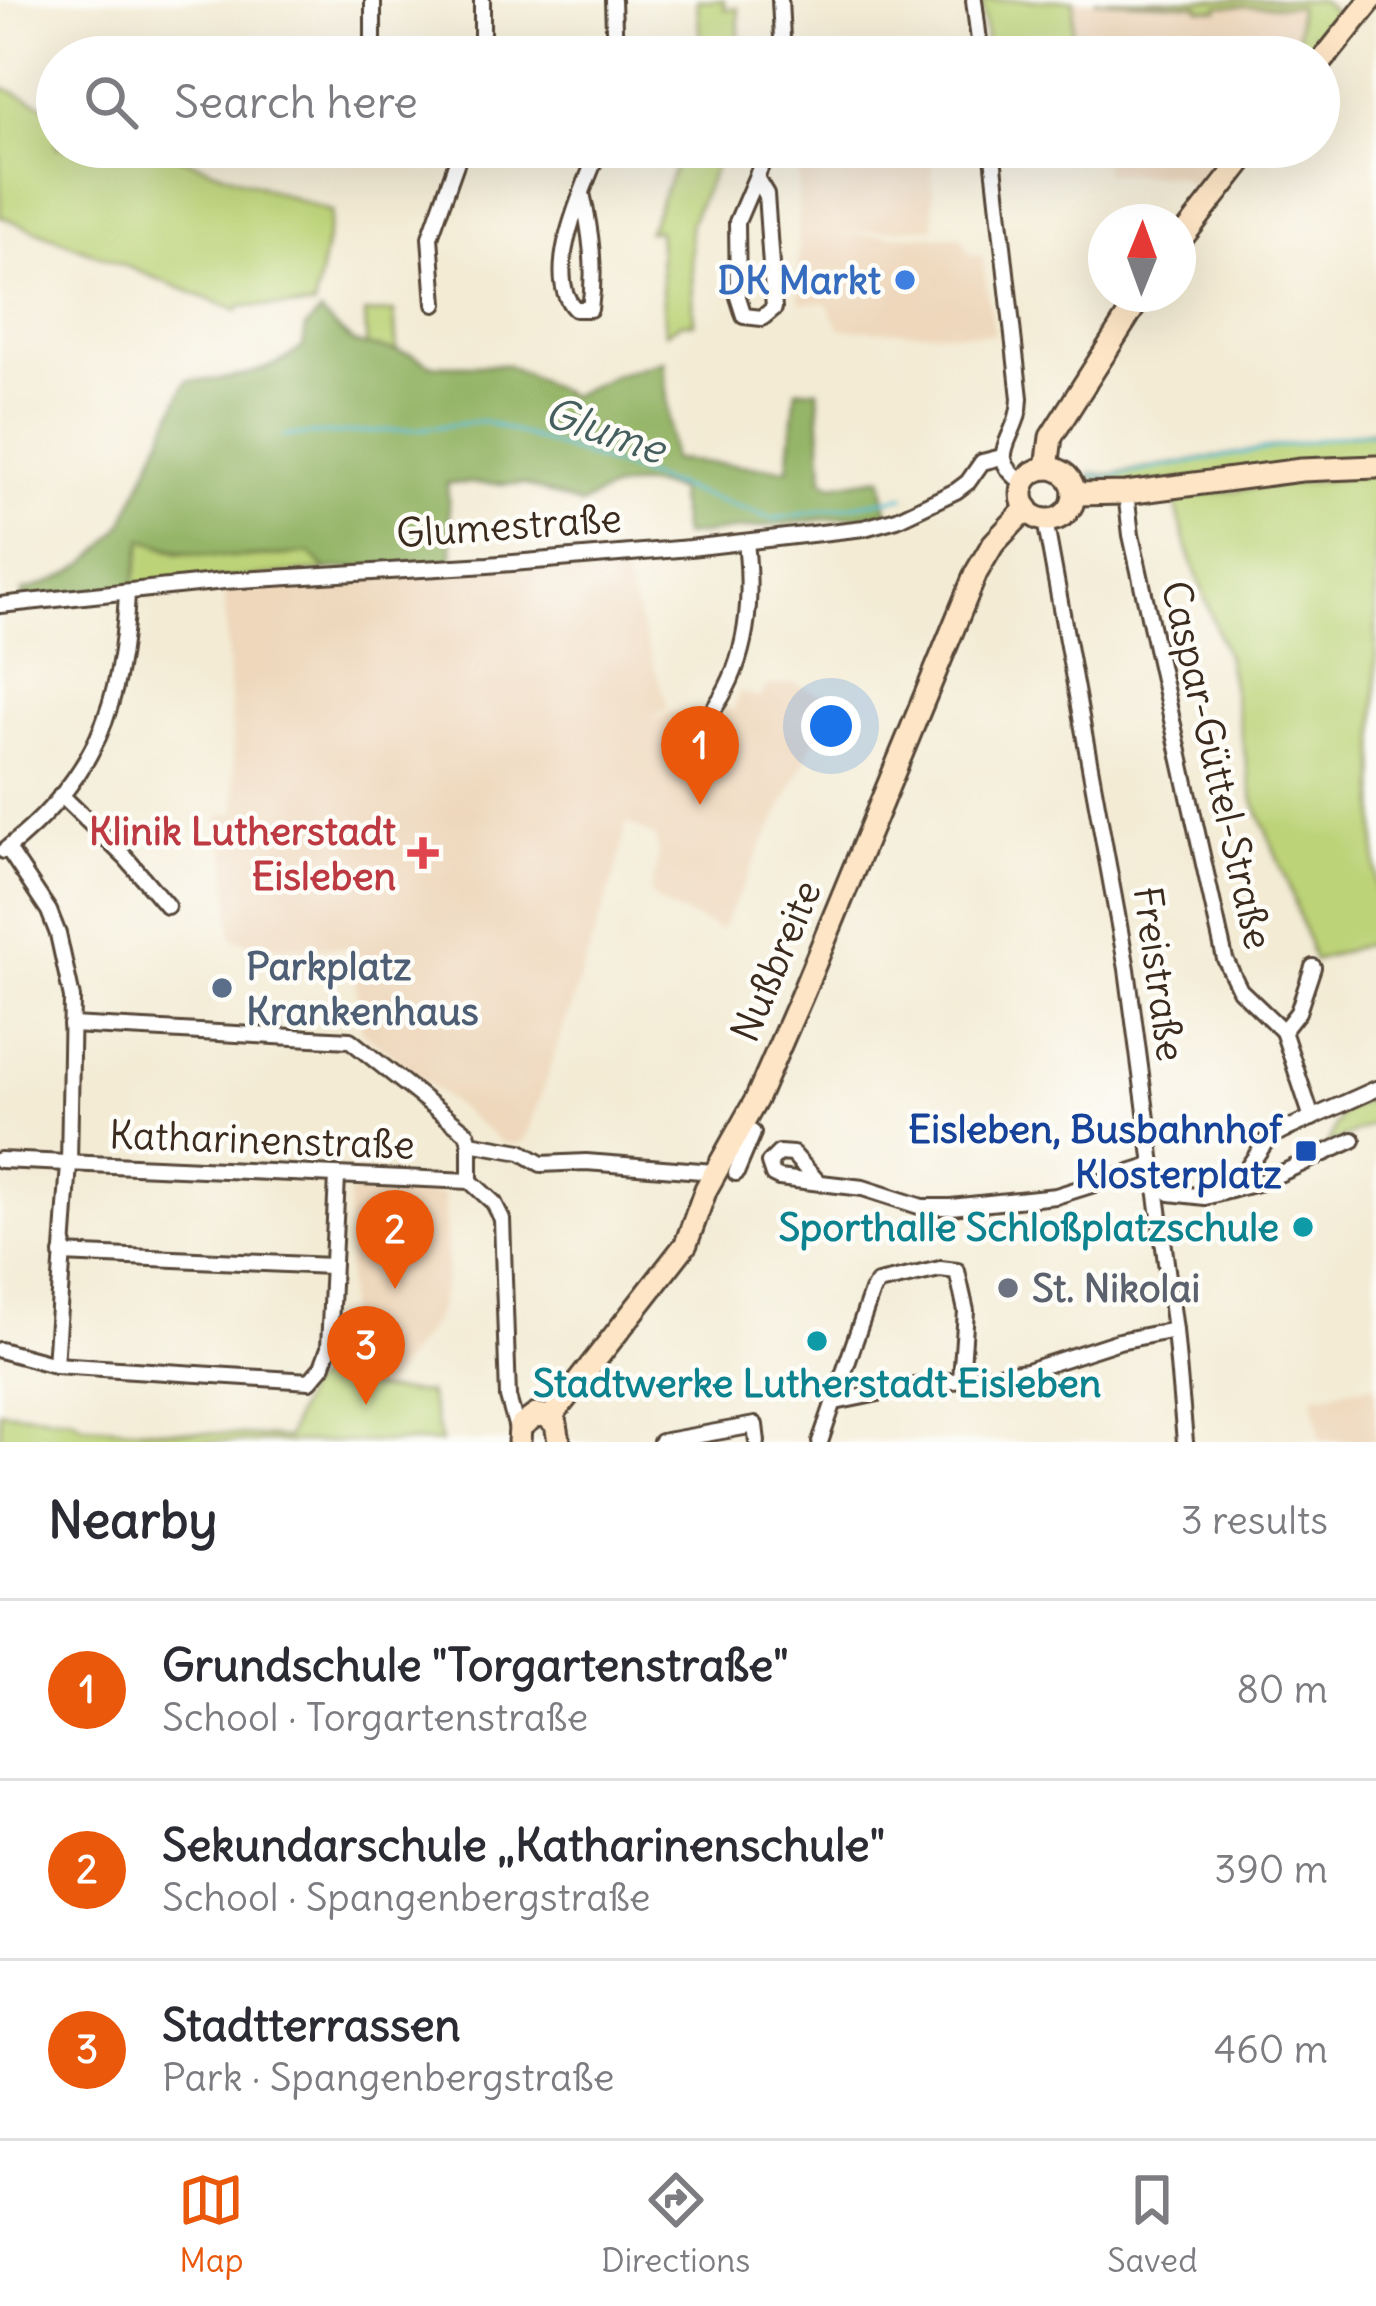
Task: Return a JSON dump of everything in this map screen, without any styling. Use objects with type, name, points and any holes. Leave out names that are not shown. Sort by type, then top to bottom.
[{"type":"main road","points":[[1340,39],[1371,0]]},
{"type":"main road","points":[[1196,220],[1237,168]]},
{"type":"main road","points":[[1047,468],[1058,427],[1131,312]]},
{"type":"main road","points":[[1075,494],[1126,494],[1301,470],[1376,467]]},
{"type":"main road","points":[[1047,468],[1067,476],[1075,494],[1062,516],[1036,514],[1022,496],[1024,483],[1034,472],[1047,468]]},
{"type":"main road","name":"Nußbreite","points":[[545,1432],[686,1244],[725,1173],[976,573],[993,544],[1036,514]]},
{"type":"street","points":[[373,0],[373,36]]},
{"type":"street","points":[[482,0],[482,36]]},
{"type":"street","points":[[613,0],[614,36]]},
{"type":"street","points":[[781,0],[782,36]]},
{"type":"street","points":[[974,0],[978,36]]},
{"type":"street","points":[[435,304],[430,237],[455,168]]},
{"type":"street","points":[[582,193],[592,235],[590,309],[575,309],[566,300],[561,265],[582,193],[592,168]]},
{"type":"street","points":[[757,179],[766,194],[774,308],[762,318],[744,316],[738,297],[736,222],[761,168]]},
{"type":"street","points":[[994,168],[1020,398],[1020,419],[1002,457],[1009,473],[1024,483]]},
{"type":"street","name":"Glumestraße","points":[[0,604],[224,581],[488,566],[864,528],[897,519],[956,491],[982,462],[1002,457]]},
{"type":"street","name":"Caspar-Güttel-Straße","points":[[1126,494],[1226,959],[1240,991],[1283,1031]]},
{"type":"street","name":"Freistraße","points":[[1036,514],[1124,946],[1175,1330],[1185,1442]]},
{"type":"street","points":[[710,714],[745,644],[746,542]]},
{"type":"street","points":[[55,1365],[69,1164],[72,998],[49,911],[4,852],[61,795],[88,759],[114,701],[124,653],[127,592]]},
{"type":"street","points":[[61,795],[167,906]]},
{"type":"street","points":[[1312,1118],[1283,1031],[1298,1012],[1313,968]]},
{"type":"street","points":[[71,1025],[350,1040],[467,1133],[470,1181]]},
{"type":"street","points":[[1235,1186],[1264,1141],[1376,1090]]},
{"type":"street","points":[[817,1181],[871,1189],[922,1207],[951,1208],[1077,1191],[1152,1170],[1170,1193],[1192,1198],[1270,1179],[1353,1140]]},
{"type":"street","points":[[470,1143],[521,1152],[541,1164],[586,1162],[725,1173]]},
{"type":"street","name":"Katharinenstraße","points":[[0,1160],[470,1181],[494,1203],[502,1219],[509,1382],[520,1406],[545,1432]]},
{"type":"street","points":[[0,1350],[55,1365],[310,1381],[322,1367],[328,1348],[337,1177]]},
{"type":"street","points":[[62,1254],[331,1266]]},
{"type":"street","points":[[820,1442],[874,1286],[940,1269],[957,1271],[966,1312],[961,1380]]},
{"type":"street","points":[[835,1402],[1027,1371],[1119,1341],[1175,1330]]},
{"type":"street","points":[[661,1442],[755,1425],[758,1437]]},
{"type":"shaded area","points":[[1074,0],[1200,5],[1200,9],[1217,10],[1218,6],[1245,4],[1299,6],[1307,36],[1072,36]]},
{"type":"shaded area","points":[[798,168],[932,168],[934,227],[827,234],[961,237],[970,255],[982,257],[994,334],[840,329],[827,303],[799,303]]},
{"type":"shaded area","points":[[1104,168],[1222,168],[1202,192],[1177,176],[1104,173]]},
{"type":"shaded area","name":"Klinik Lutherstadt Eisleben","points":[[618,557],[668,707],[648,724],[671,711],[716,728],[725,707],[733,711],[740,692],[760,699],[766,687],[794,683],[835,700],[721,930],[665,906],[650,894],[658,857],[656,838],[627,822],[615,875],[526,1139],[503,1143],[362,1031],[351,948],[264,948],[232,938],[224,832],[219,831],[219,816],[236,812],[224,587]]},
{"type":"shaded area","points":[[349,1192],[444,1195],[447,1271],[437,1316],[382,1390],[336,1377],[329,1367],[339,1366],[347,1308]]},
{"type":"shaded area","points":[[1376,1385],[1376,1442],[1321,1442],[1313,1396]]},
{"type":"green space","points":[[697,0],[724,0],[725,9],[738,8],[739,36],[700,36]]},
{"type":"green space","points":[[982,0],[1074,0],[1072,36],[986,36]]},
{"type":"green space","points":[[1094,0],[1321,0],[1342,20],[1329,36],[1298,36],[1298,6],[1219,6],[1218,10],[1199,9],[1199,5]]},
{"type":"green space","points":[[0,86],[36,102],[36,168],[209,168],[332,212],[314,307],[240,306],[238,311],[0,216]]},
{"type":"green space","points":[[674,168],[715,168],[690,224],[694,323],[682,323],[665,333],[658,230],[648,231]]},
{"type":"green space","points":[[394,312],[397,354],[367,356],[365,313]]},
{"type":"green space","points":[[320,313],[354,343],[411,354],[432,365],[507,365],[570,396],[615,375],[664,361],[672,460],[788,469],[796,390],[818,389],[823,479],[832,485],[882,477],[887,512],[683,536],[677,490],[664,487],[627,486],[581,505],[523,484],[447,483],[453,560],[326,570],[310,553],[204,555],[143,539],[133,588],[22,599],[23,591],[68,574],[92,558],[124,522],[187,380],[234,377],[277,363],[303,347],[306,327]]},
{"type":"green space","points":[[1376,430],[1376,460],[1123,486],[1090,479],[1091,473],[1108,475]]},
{"type":"green space","points":[[1376,474],[1376,941],[1314,961],[1253,798],[1227,658],[1174,498]]},
{"type":"green space","points":[[142,538],[178,553],[254,557],[310,553],[326,570],[133,588]]},
{"type":"green space","points":[[1376,1096],[1376,1122],[1327,1146],[1343,1110]]},
{"type":"green space","points":[[329,1367],[361,1386],[428,1393],[441,1442],[0,1442],[0,1411],[72,1418],[82,1425],[287,1438],[305,1390]]},
{"type":"waterway","name":"Glume","points":[[283,436],[483,421],[773,519],[904,497]]},
{"type":"waterway","name":"Glume","points":[[1092,475],[1108,477],[1376,433]]},
{"type":"place","name":"DK Markt","points":[[905,280]]},
{"type":"place","name":"Grundschule \"Torgartenstraße\"","points":[[700,805]]},
{"type":"place","name":"Klinik Lutherstadt Eisleben","points":[[423,853]]},
{"type":"place","name":"Parkplatz Krankenhaus","points":[[222,988]]},
{"type":"place","name":"Eisleben, Busbahnhof Klosterplatz","points":[[1306,1151]]},
{"type":"place","name":"Sporthalle Schloßplatzschule","points":[[1303,1227]]},
{"type":"place","name":"St. Nikolai","points":[[1008,1288]]},
{"type":"place","name":"Sekundarschule „Katharinenschule\"","points":[[395,1289]]},
{"type":"place","name":"Stadtwerke Lutherstadt Eisleben","points":[[817,1341]]},
{"type":"place","name":"Stadtterrassen","points":[[366,1405]]}]
